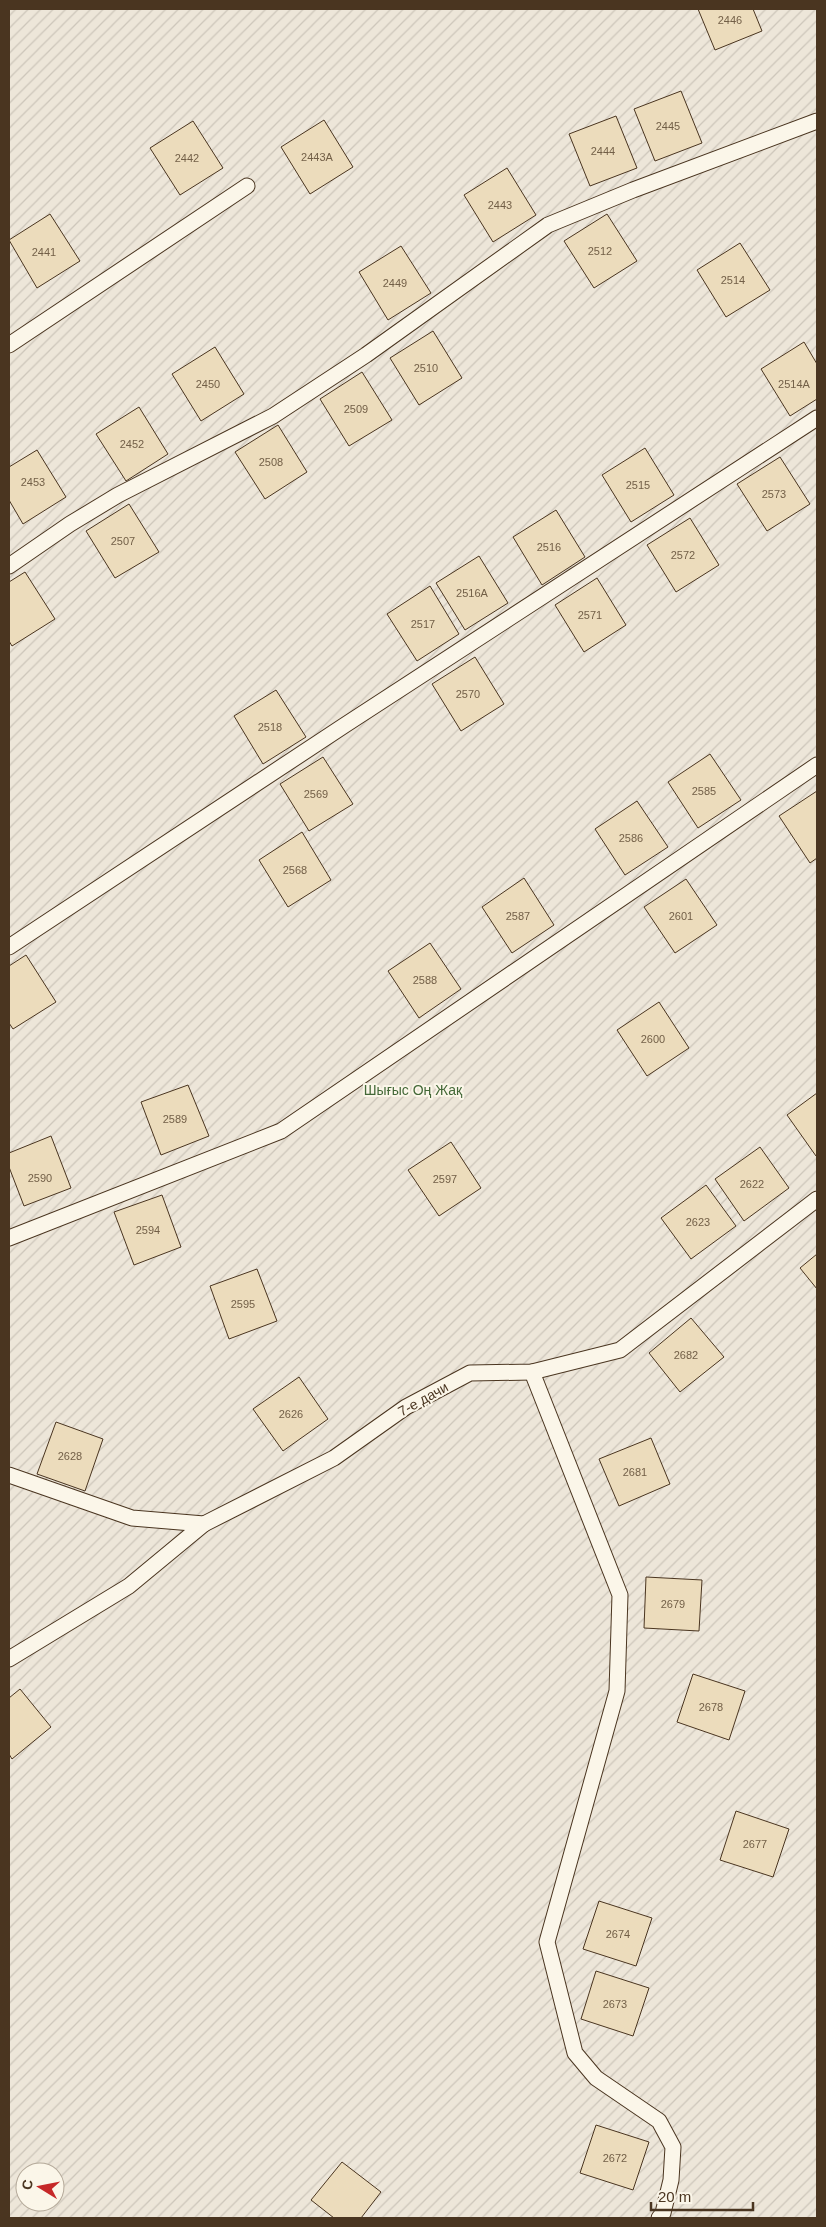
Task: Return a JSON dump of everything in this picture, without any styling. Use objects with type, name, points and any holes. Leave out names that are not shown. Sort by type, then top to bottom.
[{"type":"lane","points":[[9,566],[70,524],[118,495],[273,416],[366,355],[548,225],[633,190],[817,121]]},
{"type":"lane","points":[[9,345],[248,186]]},
{"type":"lane","points":[[9,948],[337,730],[817,418]]},
{"type":"lane","points":[[9,1238],[280,1131],[817,765]]},
{"type":"lane","name":"7-е дачи","points":[[9,1660],[129,1586],[204,1524],[334,1458],[406,1407],[470,1373],[532,1372],[620,1350],[817,1199]]},
{"type":"lane","points":[[532,1372],[620,1595],[617,1691],[547,1942],[575,2053],[596,2078],[659,2121],[673,2147],[671,2180],[663,2213],[659,2218]]},
{"type":"lane","points":[[9,1474],[132,1518],[204,1524]]},
{"type":"green space","name":"Шығыс Оң Жақ","points":[[9,9],[817,9],[817,2218],[9,2218]]},
{"type":"building","points":[[698,9],[753,9],[762,31],[715,50]]},
{"type":"building","points":[[681,91],[702,143],[655,161],[634,109]]},
{"type":"building","points":[[616,116],[637,168],[590,186],[569,134]]},
{"type":"building","points":[[324,120],[353,167],[310,194],[281,147]]},
{"type":"building","points":[[193,121],[223,168],[180,195],[150,148]]},
{"type":"building","points":[[507,168],[536,215],[493,242],[464,195]]},
{"type":"building","points":[[50,214],[80,261],[37,288],[9,240]]},
{"type":"building","points":[[607,214],[637,261],[594,288],[564,241]]},
{"type":"building","points":[[740,243],[770,290],[726,317],[697,270]]},
{"type":"building","points":[[401,246],[431,293],[388,320],[359,272]]},
{"type":"building","points":[[433,331],[462,378],[419,405],[390,358]]},
{"type":"building","points":[[804,342],[817,364],[817,399],[790,416],[761,369]]},
{"type":"building","points":[[215,347],[244,394],[201,421],[172,374]]},
{"type":"building","points":[[362,372],[392,420],[349,446],[320,399]]},
{"type":"building","points":[[139,407],[168,454],[126,481],[96,434]]},
{"type":"building","points":[[278,425],[307,472],[265,499],[235,452]]},
{"type":"building","points":[[645,448],[674,495],[631,522],[602,475]]},
{"type":"building","points":[[37,450],[66,497],[23,524],[9,500],[9,467]]},
{"type":"building","points":[[780,457],[810,504],[767,531],[737,484]]},
{"type":"building","points":[[129,504],[159,552],[115,578],[86,531]]},
{"type":"building","points":[[556,510],[585,557],[542,585],[513,537]]},
{"type":"building","points":[[690,518],[719,565],[676,592],[647,545]]},
{"type":"building","points":[[479,556],[508,603],[465,630],[436,583]]},
{"type":"building","points":[[25,572],[55,619],[12,646],[9,641],[9,582]]},
{"type":"building","points":[[597,578],[626,625],[584,652],[555,605]]},
{"type":"building","points":[[430,586],[459,634],[417,661],[387,614]]},
{"type":"building","points":[[475,657],[504,704],[461,731],[432,684]]},
{"type":"building","points":[[276,690],[306,737],[263,764],[234,716]]},
{"type":"building","points":[[710,754],[741,800],[698,828],[668,782]]},
{"type":"building","points":[[323,757],[353,804],[309,831],[280,784]]},
{"type":"building","points":[[817,791],[817,858],[810,863],[779,816]]},
{"type":"building","points":[[637,801],[668,847],[625,875],[595,829]]},
{"type":"building","points":[[302,832],[331,880],[288,907],[259,860]]},
{"type":"building","points":[[524,878],[554,925],[512,953],[482,907]]},
{"type":"building","points":[[686,879],[717,925],[675,953],[644,907]]},
{"type":"building","points":[[430,943],[461,989],[419,1018],[388,971]]},
{"type":"building","points":[[26,955],[56,1002],[13,1029],[9,1023],[9,966]]},
{"type":"building","points":[[659,1002],[689,1048],[647,1076],[617,1030]]},
{"type":"building","points":[[188,1085],[209,1136],[161,1155],[141,1102]]},
{"type":"building","points":[[817,1093],[817,1155],[816,1156],[787,1115]]},
{"type":"building","points":[[51,1136],[71,1188],[24,1206],[9,1167],[9,1153]]},
{"type":"building","points":[[451,1142],[481,1188],[439,1216],[408,1170]]},
{"type":"building","points":[[760,1147],[789,1188],[744,1221],[715,1179]]},
{"type":"building","points":[[706,1185],[736,1226],[691,1259],[661,1218]]},
{"type":"building","points":[[162,1195],[181,1247],[134,1265],[114,1212]]},
{"type":"building","points":[[817,1254],[817,1289],[800,1268]]},
{"type":"building","points":[[257,1269],[277,1321],[229,1339],[210,1286]]},
{"type":"building","points":[[691,1318],[724,1357],[680,1392],[649,1353]]},
{"type":"building","points":[[299,1377],[328,1419],[283,1451],[253,1409]]},
{"type":"building","points":[[56,1422],[103,1439],[85,1491],[37,1474]]},
{"type":"building","points":[[651,1438],[670,1484],[619,1506],[599,1459]]},
{"type":"building","points":[[646,1577],[702,1580],[699,1631],[644,1628]]},
{"type":"building","points":[[693,1674],[745,1691],[729,1740],[677,1722]]},
{"type":"building","points":[[20,1689],[51,1727],[12,1759],[9,1754],[9,1698]]},
{"type":"building","points":[[736,1811],[789,1829],[773,1877],[720,1860]]},
{"type":"building","points":[[599,1901],[652,1918],[636,1966],[583,1949]]},
{"type":"building","points":[[596,1971],[649,1988],[633,2036],[581,2019]]},
{"type":"building","points":[[596,2125],[649,2142],[633,2190],[580,2173]]},
{"type":"building","points":[[342,2162],[381,2192],[361,2218],[334,2218],[311,2200]]}]
